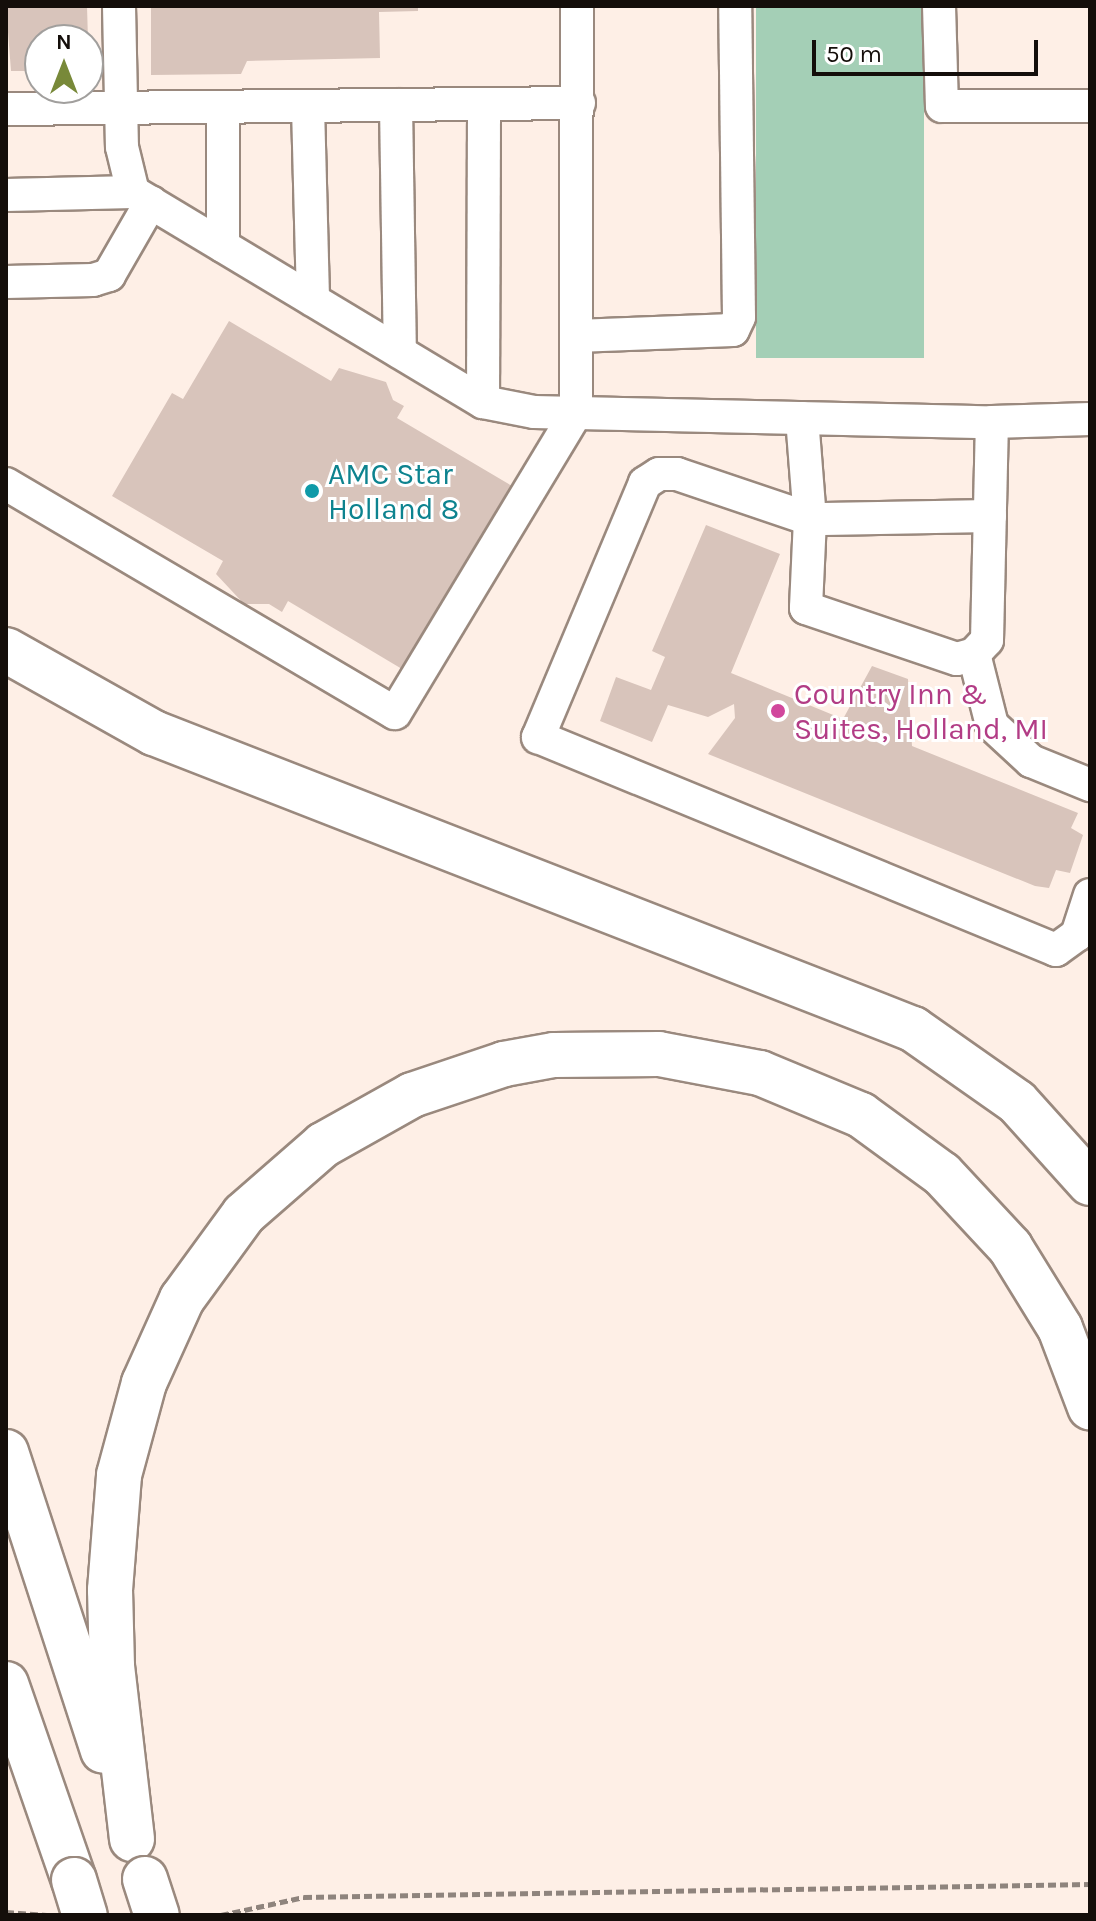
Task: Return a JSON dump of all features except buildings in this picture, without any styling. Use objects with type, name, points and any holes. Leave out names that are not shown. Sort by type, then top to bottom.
[{"type":"highway","points":[[6,650],[154,733],[913,1029],[1017,1102],[1090,1183]]},
{"type":"highway","points":[[132,1839],[112,1666],[111,1560],[119,1475],[144,1383],[182,1299],[244,1214],[323,1145],[412,1095],[504,1064],[607,1053],[710,1060],[838,1104],[892,1135],[942,1174],[1010,1247],[1060,1328],[1090,1407]]},
{"type":"highway","points":[[6,1452],[151,1897]]},
{"type":"highway","points":[[6,1684],[71,1903]]},
{"type":"lane","points":[[6,282],[93,280],[109,275],[142,197],[122,147],[119,6]]},
{"type":"lane","points":[[6,484],[395,713],[576,413],[577,6]]},
{"type":"lane","points":[[576,336],[719,334],[733,330],[739,317],[735,6]]},
{"type":"lane","points":[[939,6],[942,106],[1090,106]]},
{"type":"lane","points":[[6,109],[579,103]]},
{"type":"lane","points":[[483,402],[484,104]]},
{"type":"lane","points":[[396,105],[400,352]]},
{"type":"lane","points":[[308,107],[313,300]]},
{"type":"lane","points":[[223,108],[223,246]]},
{"type":"lane","points":[[6,195],[142,197],[483,402],[576,413],[992,422],[1090,419]]},
{"type":"lane","points":[[802,418],[810,519],[806,608],[957,659],[974,654],[987,640],[992,422]]},
{"type":"lane","points":[[990,516],[810,519],[677,474],[659,474],[645,483],[538,737],[1056,950],[1077,935],[1090,895]]},
{"type":"lane","points":[[974,654],[992,725],[1031,761],[1090,785]]},
{"type":"path","points":[[175,1915],[221,1915],[304,1897],[1090,1884]]},
{"type":"path","points":[[6,1912],[71,1903]]},
{"type":"green space","points":[[756,6],[924,6],[924,358],[756,358]]},
{"type":"place","name":"AMC Star Holland 8","points":[[312,491]]},
{"type":"place","name":"Country Inn & Suites, Holland, MI","points":[[778,711]]}]
